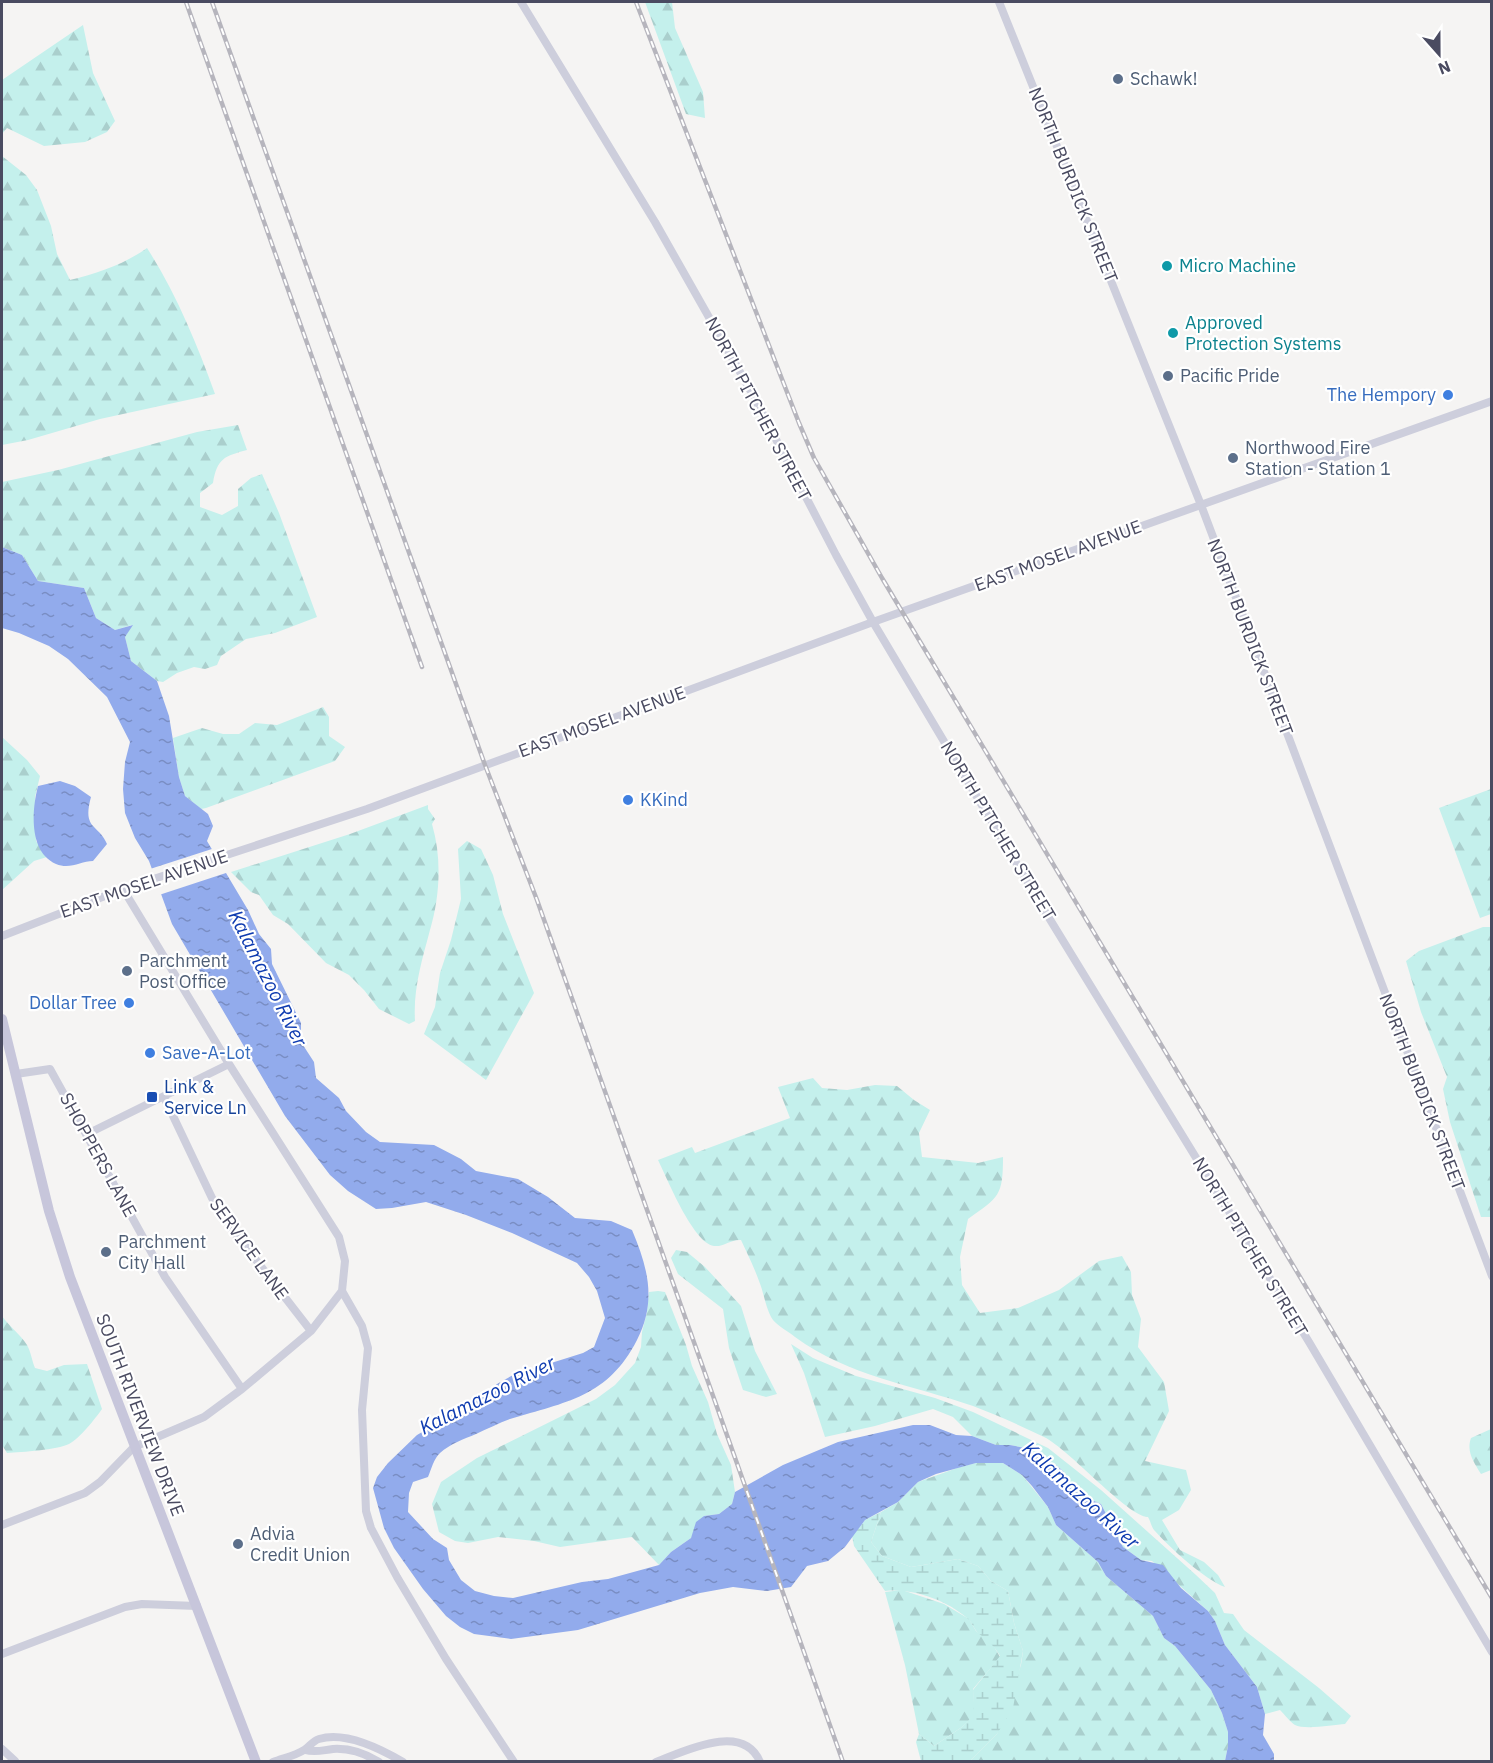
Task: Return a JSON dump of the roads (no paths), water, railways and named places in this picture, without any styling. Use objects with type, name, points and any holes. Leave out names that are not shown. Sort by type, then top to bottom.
[{"type":"street","name":"NORTH PITCHER STREET","points":[[521,2],[661,232],[753,395],[873,622],[1051,922],[1309,1342],[1491,1652]]},
{"type":"street","name":"NORTH BURDICK STREET","points":[[999,2],[1201,506],[1491,1276]]},
{"type":"street","name":"EAST MOSEL AVENUE","points":[[2,936],[123,889],[367,809],[873,622],[1491,401]]},
{"type":"street","points":[[2,1526],[85,1493],[100,1482],[134,1447],[194,1423],[242,1389],[311,1332],[342,1291],[345,1261],[339,1237],[123,889]]},
{"type":"street","name":"SOUTH RIVERVIEW DRIVE","points":[[2,1019],[49,1211],[81,1309],[256,1761]]},
{"type":"street","points":[[87,1134],[230,1064]]},
{"type":"street","name":"SHOPPERS LANE","points":[[16,1074],[50,1069],[165,1276],[242,1389]]},
{"type":"street","name":"SERVICE LANE","points":[[164,1097],[212,1198],[232,1230],[311,1332]]},
{"type":"street","points":[[342,1291],[362,1326],[368,1348],[362,1410],[366,1511],[371,1528],[446,1659],[514,1761]]},
{"type":"street","points":[[2,1654],[125,1607],[142,1604],[197,1606]]},
{"type":"street","points":[[273,1761],[305,1750],[311,1743],[320,1739],[329,1738],[359,1741],[381,1749],[403,1761]]},
{"type":"street","points":[[656,1761],[719,1741],[746,1746],[758,1756],[760,1761]]},
{"type":"street","points":[[2,1749],[15,1761]]},
{"type":"street","points":[[305,1750],[314,1752],[333,1749],[359,1752],[379,1761]]},
{"type":"water","name":"Kalamazoo River","points":[[2,547],[22,555],[38,581],[84,588],[96,618],[115,630],[133,625],[125,637],[131,661],[157,681],[169,716],[179,777],[185,796],[208,814],[213,826],[207,841],[248,910],[259,934],[271,949],[272,964],[301,1023],[301,1042],[314,1062],[316,1078],[339,1098],[346,1111],[366,1132],[380,1142],[434,1145],[461,1159],[476,1171],[518,1179],[548,1197],[575,1218],[611,1221],[632,1230],[646,1271],[647,1312],[637,1340],[626,1359],[613,1374],[599,1386],[567,1402],[510,1419],[453,1444],[438,1455],[428,1477],[413,1482],[409,1493],[408,1512],[433,1539],[447,1548],[449,1560],[461,1580],[475,1591],[513,1598],[582,1582],[608,1579],[659,1565],[671,1552],[691,1538],[696,1522],[704,1516],[719,1514],[732,1504],[735,1492],[783,1465],[838,1442],[913,1425],[930,1425],[956,1435],[972,1436],[996,1445],[1025,1448],[1041,1460],[1056,1465],[1063,1471],[1069,1486],[1080,1495],[1101,1504],[1123,1547],[1141,1560],[1163,1565],[1181,1588],[1208,1611],[1215,1621],[1225,1645],[1257,1687],[1265,1714],[1263,1735],[1274,1754],[1274,1761],[1225,1761],[1228,1732],[1211,1690],[1175,1646],[1164,1638],[1153,1616],[1106,1576],[1098,1562],[1056,1525],[1048,1507],[1032,1486],[1022,1475],[1003,1463],[976,1463],[936,1474],[918,1482],[898,1502],[865,1520],[845,1547],[828,1561],[807,1566],[791,1587],[767,1591],[733,1587],[700,1593],[578,1630],[511,1639],[474,1634],[446,1616],[423,1589],[394,1548],[384,1528],[373,1488],[377,1477],[417,1435],[484,1396],[497,1384],[513,1375],[583,1353],[594,1347],[605,1318],[597,1291],[577,1263],[512,1233],[426,1202],[376,1209],[348,1191],[330,1175],[285,1116],[172,924],[149,861],[135,838],[125,813],[123,789],[125,762],[130,742],[107,697],[68,659],[49,646],[2,628]]},
{"type":"water","points":[[60,781],[75,786],[91,797],[88,815],[90,821],[107,844],[93,861],[61,866],[47,858],[36,840],[34,806],[38,786]]},
{"type":"railway","points":[[186,2],[422,667]]},
{"type":"railway","points":[[212,2],[485,765],[537,900],[843,1762]]},
{"type":"railway","points":[[636,2],[814,458],[882,578],[1492,1598]]},
{"type":"place","name":"Schawk!","points":[[1118,79]]},
{"type":"place","name":"Micro Machine","points":[[1167,266]]},
{"type":"place","name":"Approved Protection Systems","points":[[1173,333]]},
{"type":"place","name":"Pacific Pride","points":[[1168,376]]},
{"type":"place","name":"The Hempory","points":[[1448,395]]},
{"type":"place","name":"Northwood Fire Station - Station 1","points":[[1233,458]]},
{"type":"place","name":"KKind","points":[[628,800]]},
{"type":"place","name":"Parchment Post Office","points":[[127,971]]},
{"type":"place","name":"Dollar Tree","points":[[129,1003]]},
{"type":"place","name":"Save-A-Lot","points":[[150,1053]]},
{"type":"place","name":"Link & Service Ln","points":[[152,1097]]},
{"type":"place","name":"Parchment City Hall","points":[[106,1252]]},
{"type":"place","name":"Advia Credit Union","points":[[238,1544]]}]
